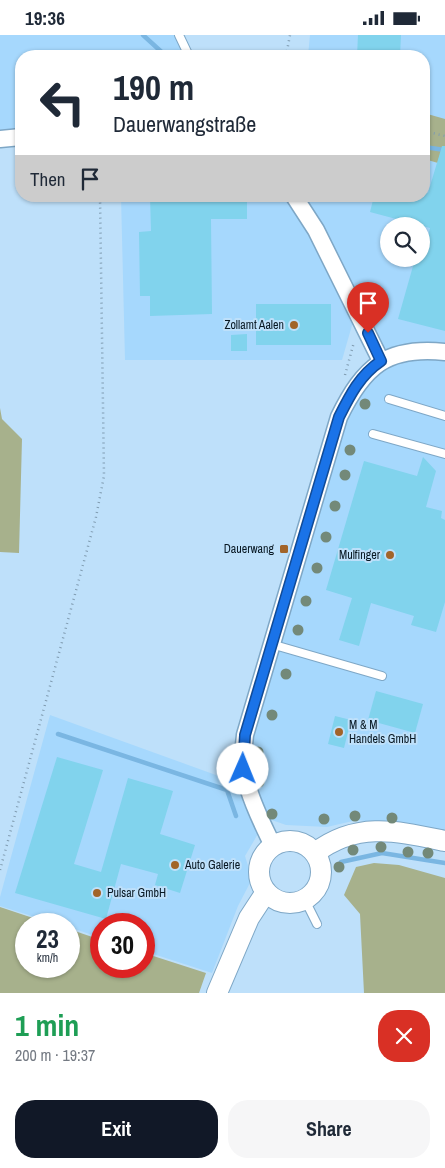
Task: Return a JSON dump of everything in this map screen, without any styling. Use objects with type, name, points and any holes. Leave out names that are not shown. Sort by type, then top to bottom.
[{"type":"street","points":[[0,139],[15,138]]},
{"type":"street","points":[[298,202],[316,230],[381,361]]},
{"type":"street","points":[[273,846],[248,795],[242,753],[245,735],[339,417],[358,382],[370,368],[381,361],[396,354],[411,351],[445,352]]},
{"type":"street","points":[[315,853],[332,841],[353,833],[378,831],[404,833],[445,841]]},
{"type":"street","points":[[291,841],[308,846],[315,853],[322,873],[314,893],[305,900],[295,903],[284,903],[274,899],[261,885],[259,867],[262,859],[273,846],[291,841]]},
{"type":"street","points":[[217,993],[249,918],[266,892]]},
{"type":"lane","points":[[180,35],[186,50]]},
{"type":"lane","points":[[389,399],[445,416]]},
{"type":"lane","points":[[373,434],[445,454]]},
{"type":"lane","points":[[272,644],[382,676]]},
{"type":"lane","points":[[305,900],[317,924]]},
{"type":"path","points":[[287,50],[290,35]]},
{"type":"path","points":[[430,132],[445,136]]},
{"type":"path","points":[[0,870],[96,517],[104,476],[100,202]]},
{"type":"path","points":[[344,379],[361,319]]},
{"type":"shaded area","points":[[0,35],[183,35],[190,50],[15,50],[15,132],[0,134]]},
{"type":"shaded area","points":[[310,35],[445,35],[445,120],[430,116],[430,50],[309,50]]},
{"type":"shaded area","name":"Dauerwang","points":[[430,161],[445,165],[445,831],[357,820],[327,827],[286,825],[263,817],[253,790],[254,731],[351,407],[384,365],[357,308],[342,360],[125,360],[121,202],[430,202]]},
{"type":"shaded area","points":[[50,715],[238,783],[243,803],[259,832],[245,856],[252,879],[238,906],[212,973],[155,955],[155,913],[90,913],[90,934],[80,931],[80,913],[22,913],[0,906],[0,897]]},
{"type":"green space","points":[[430,115],[445,119],[445,165],[430,161]]},
{"type":"green space","points":[[0,408],[2,419],[22,439],[19,553],[0,552]]},
{"type":"green space","points":[[374,863],[399,865],[445,878],[445,993],[364,993],[360,914],[344,895],[356,867]]},
{"type":"green space","points":[[0,907],[18,913],[15,913],[15,978],[80,978],[80,933],[90,936],[90,978],[155,978],[155,957],[206,973],[199,993],[0,993]]},
{"type":"building","points":[[358,35],[401,35],[400,50],[357,50]]},
{"type":"building","points":[[442,146],[445,146],[445,331],[398,319],[413,267],[430,267],[430,217],[389,217],[370,212],[372,202],[430,202],[430,186]]},
{"type":"building","points":[[150,202],[247,202],[247,219],[211,219],[212,314],[150,316],[150,296],[140,296],[139,232],[151,231]]},
{"type":"building","name":"Zollamt Aalen","points":[[256,304],[331,304],[331,345],[256,345]]},
{"type":"building","points":[[247,334],[247,351],[231,351],[231,335]]},
{"type":"building","name":"Mulfinger","points":[[423,457],[436,471],[426,507],[442,511],[441,518],[445,520],[445,602],[436,632],[411,625],[414,616],[371,603],[359,646],[339,640],[352,598],[326,590],[364,461],[417,476]]},
{"type":"building","points":[[376,691],[423,704],[415,733],[368,720]]},
{"type":"building","name":"M & M Handels GmbH","points":[[335,716],[351,720],[344,748],[328,744]]},
{"type":"building","points":[[57,757],[103,770],[74,864],[101,872],[128,778],[173,791],[160,834],[195,845],[180,893],[155,885],[158,874],[121,864],[108,913],[90,914],[15,893]]},
{"type":"waterway","points":[[143,35],[159,50]]},
{"type":"waterway","points":[[430,148],[445,150]]},
{"type":"waterway","points":[[58,734],[227,790],[236,816]]},
{"type":"waterway","points":[[341,862],[382,853],[445,863]]},
{"type":"place","name":"Zollamt Aalen","points":[[294,325]]},
{"type":"place","name":"Dauerwang","points":[[284,549]]},
{"type":"place","name":"Mulfinger","points":[[390,555]]},
{"type":"place","name":"M & M Handels GmbH","points":[[339,732]]},
{"type":"place","name":"Auto Galerie","points":[[175,865]]},
{"type":"place","name":"Pulsar GmbH","points":[[97,893]]},
{"type":"route","points":[[243,769],[242,753],[245,735],[339,417],[358,382],[370,368],[381,361],[368,333]]}]
